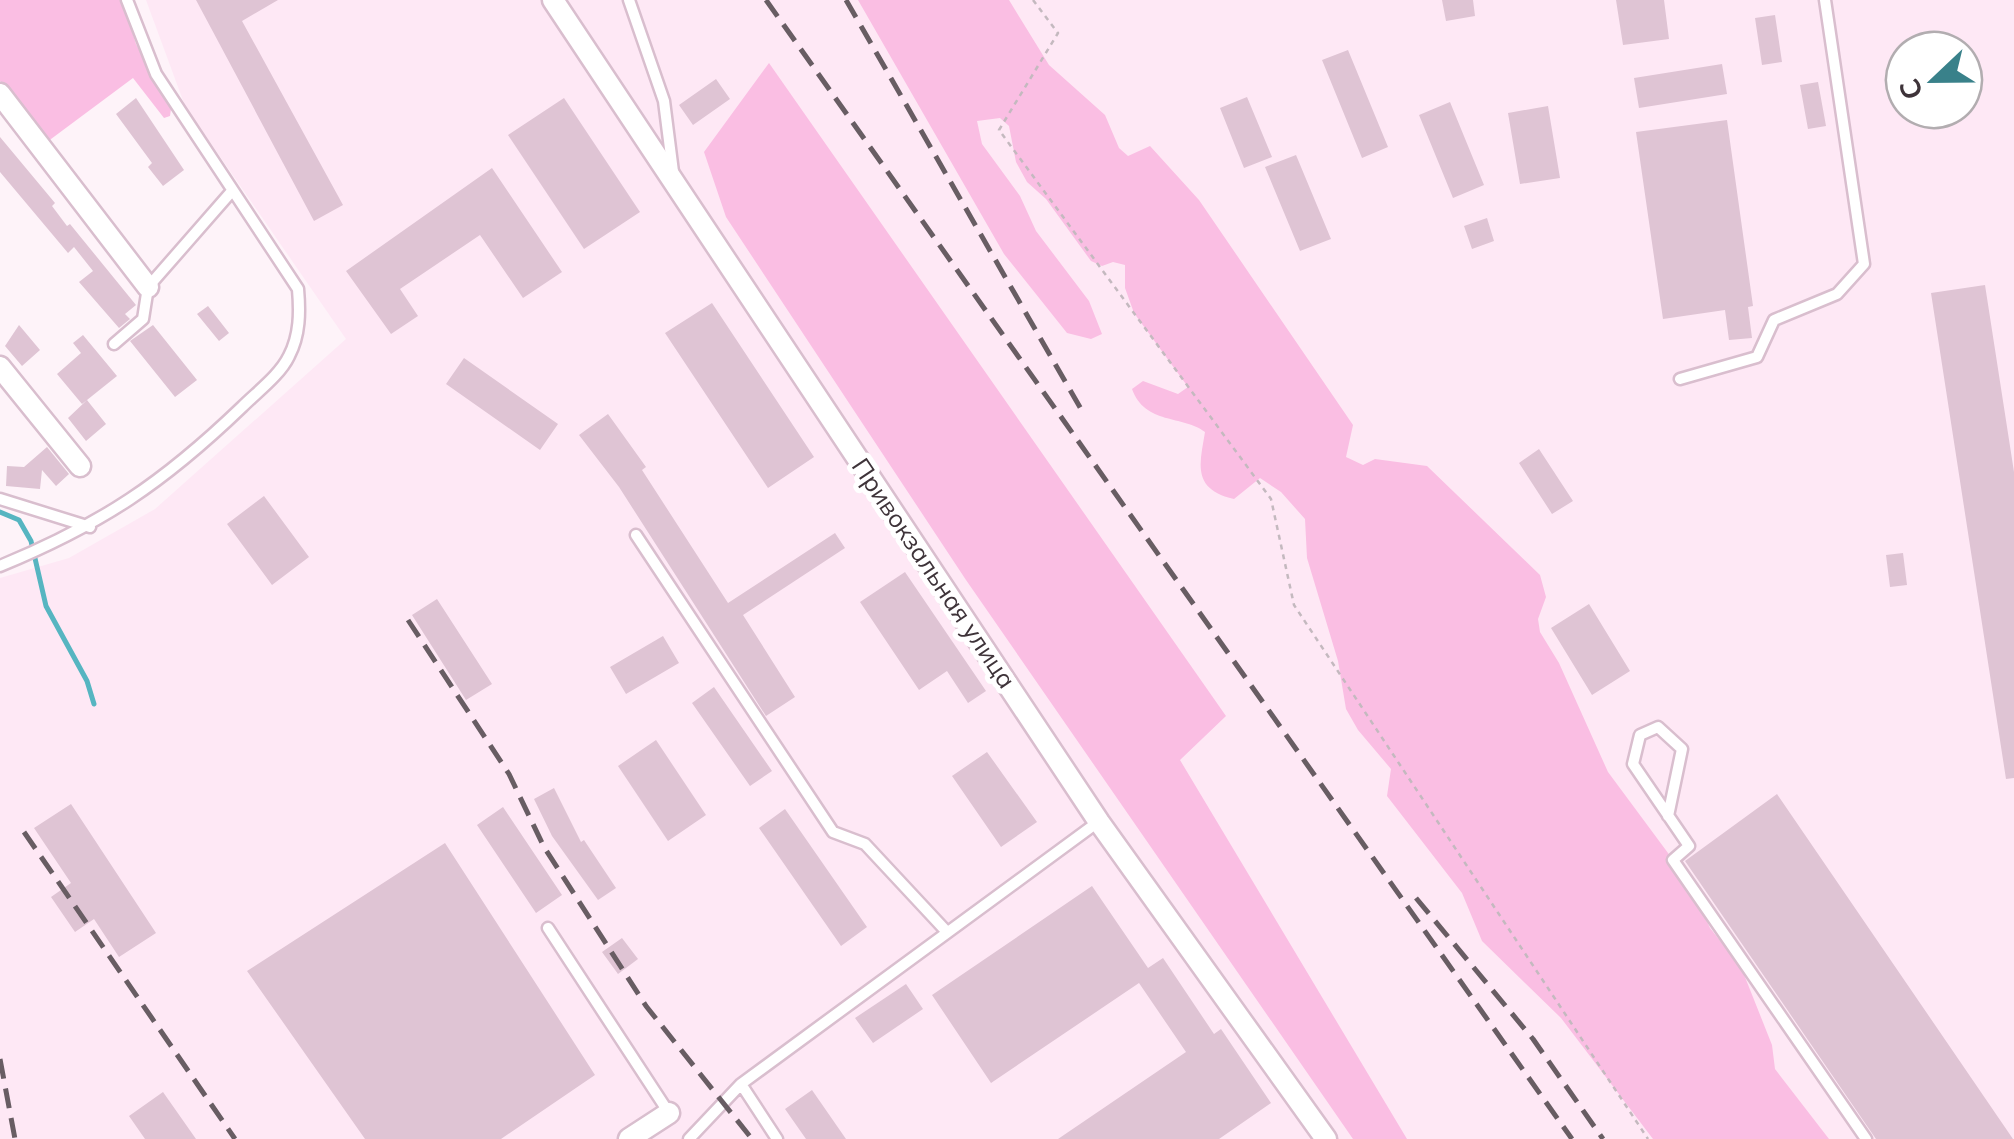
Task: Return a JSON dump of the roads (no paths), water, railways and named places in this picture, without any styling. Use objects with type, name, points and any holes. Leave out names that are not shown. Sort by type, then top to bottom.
[{"type":"street","name":"Привокзальная улица","points":[[553,0],[1099,822],[1326,1139]]},
{"type":"street","points":[[0,94],[148,288]]},
{"type":"street","points":[[0,368],[80,466]]},
{"type":"street","points":[[630,1139],[669,1113]]},
{"type":"lane","points":[[0,566],[90,526],[141,496],[202,445],[289,358],[301,318],[298,289],[255,218],[232,191],[156,74],[127,0]]},
{"type":"lane","points":[[628,0],[664,101],[675,184]]},
{"type":"lane","points":[[1680,379],[1757,357],[1774,320],[1837,294],[1864,264],[1825,0]]},
{"type":"lane","points":[[114,344],[143,320],[148,288],[232,191]]},
{"type":"lane","points":[[0,499],[90,526]]},
{"type":"lane","points":[[636,534],[833,832],[865,844],[947,932]]},
{"type":"lane","points":[[1668,816],[1682,749],[1658,727],[1640,735],[1633,764],[1668,816],[1689,846],[1673,860],[1866,1139]]},
{"type":"lane","points":[[689,1139],[741,1084],[1099,822]]},
{"type":"lane","points":[[548,928],[669,1113]]},
{"type":"lane","points":[[741,1084],[777,1139]]},
{"type":"waterway","points":[[0,512],[19,520],[31,541],[46,606],[87,681],[94,704]]},
{"type":"railway","points":[[766,0],[1572,1139]]},
{"type":"railway","points":[[846,0],[1081,409]]},
{"type":"railway","points":[[408,620],[509,774],[544,847],[646,1006],[752,1139]]},
{"type":"railway","points":[[24,832],[235,1139]]},
{"type":"railway","points":[[1416,898],[1533,1039],[1603,1139]]},
{"type":"railway","points":[[0,1059],[15,1139]]}]
